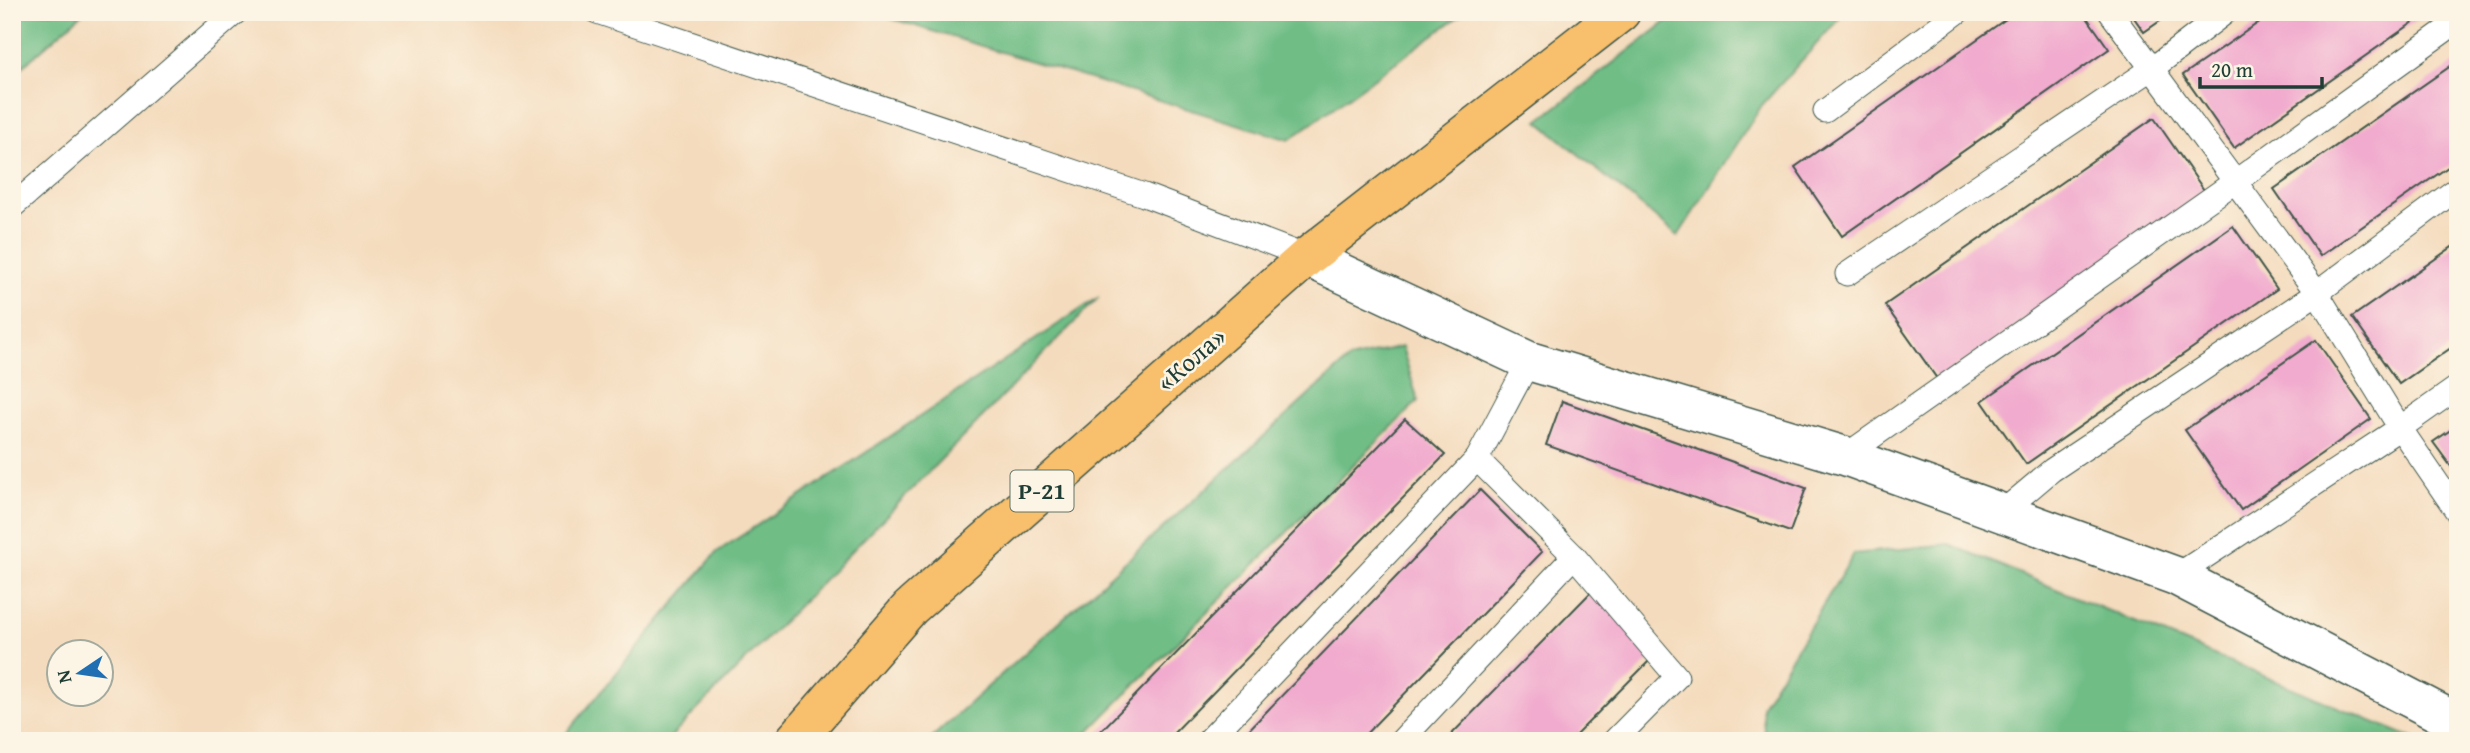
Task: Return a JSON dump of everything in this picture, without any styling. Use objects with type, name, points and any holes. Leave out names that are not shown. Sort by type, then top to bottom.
[{"type":"highway","name":"«Кола»","points":[[794,741],[910,608],[1307,257],[1620,12]]},
{"type":"street","points":[[1307,257],[1529,361],[1845,456],[2176,576],[2458,723]]},
{"type":"lane","points":[[12,207],[236,12]]},
{"type":"lane","points":[[597,12],[1144,195],[1307,257]]},
{"type":"lane","points":[[1825,111],[1958,12]]},
{"type":"lane","points":[[2109,12],[2317,293],[2400,428],[2458,513]]},
{"type":"lane","points":[[1847,274],[2153,68],[2226,12]]},
{"type":"lane","points":[[1845,456],[2458,21]]},
{"type":"lane","points":[[2001,513],[2052,470],[2317,293],[2458,188]]},
{"type":"lane","points":[[1208,741],[1477,459],[1529,361]]},
{"type":"lane","points":[[2176,576],[2458,387]]},
{"type":"lane","points":[[1477,459],[1574,556],[1677,677],[1614,741]]},
{"type":"lane","points":[[1401,741],[1574,556]]},
{"type":"green space","points":[[12,12],[84,12],[12,76]]},
{"type":"green space","points":[[870,12],[1465,12],[1289,140]]},
{"type":"green space","points":[[1679,12],[1845,12],[1762,105],[1678,236],[1538,121]]},
{"type":"green space","points":[[1099,297],[667,741],[560,741],[717,552]]},
{"type":"green space","points":[[1402,347],[1418,401],[1079,741],[928,741],[1349,359]]},
{"type":"green space","points":[[1949,544],[2419,741],[1765,741],[1762,706],[1854,554]]},
{"type":"building","points":[[2016,12],[2083,12],[2109,49],[1842,236],[1795,167]]},
{"type":"building","points":[[2130,12],[2173,12],[2144,32]]},
{"type":"building","points":[[2274,12],[2428,12],[2234,148],[2183,75]]},
{"type":"building","points":[[2458,61],[2458,160],[2320,256],[2274,189]]},
{"type":"building","points":[[2154,118],[2206,193],[1938,380],[1885,305]]},
{"type":"building","points":[[2233,226],[2277,289],[2026,464],[1982,401]]},
{"type":"building","points":[[2458,243],[2458,343],[2399,384],[2352,317]]},
{"type":"building","points":[[2316,340],[2371,419],[2241,510],[2185,430]]},
{"type":"building","points":[[1562,401],[1806,488],[1790,532],[1546,445]]},
{"type":"building","points":[[1405,419],[1445,455],[1166,741],[1091,741]]},
{"type":"building","points":[[2458,425],[2458,476],[2433,442]]},
{"type":"building","points":[[1480,490],[1542,552],[1359,741],[1238,741]]},
{"type":"building","points":[[1593,590],[1656,654],[1570,741],[1445,741]]}]
